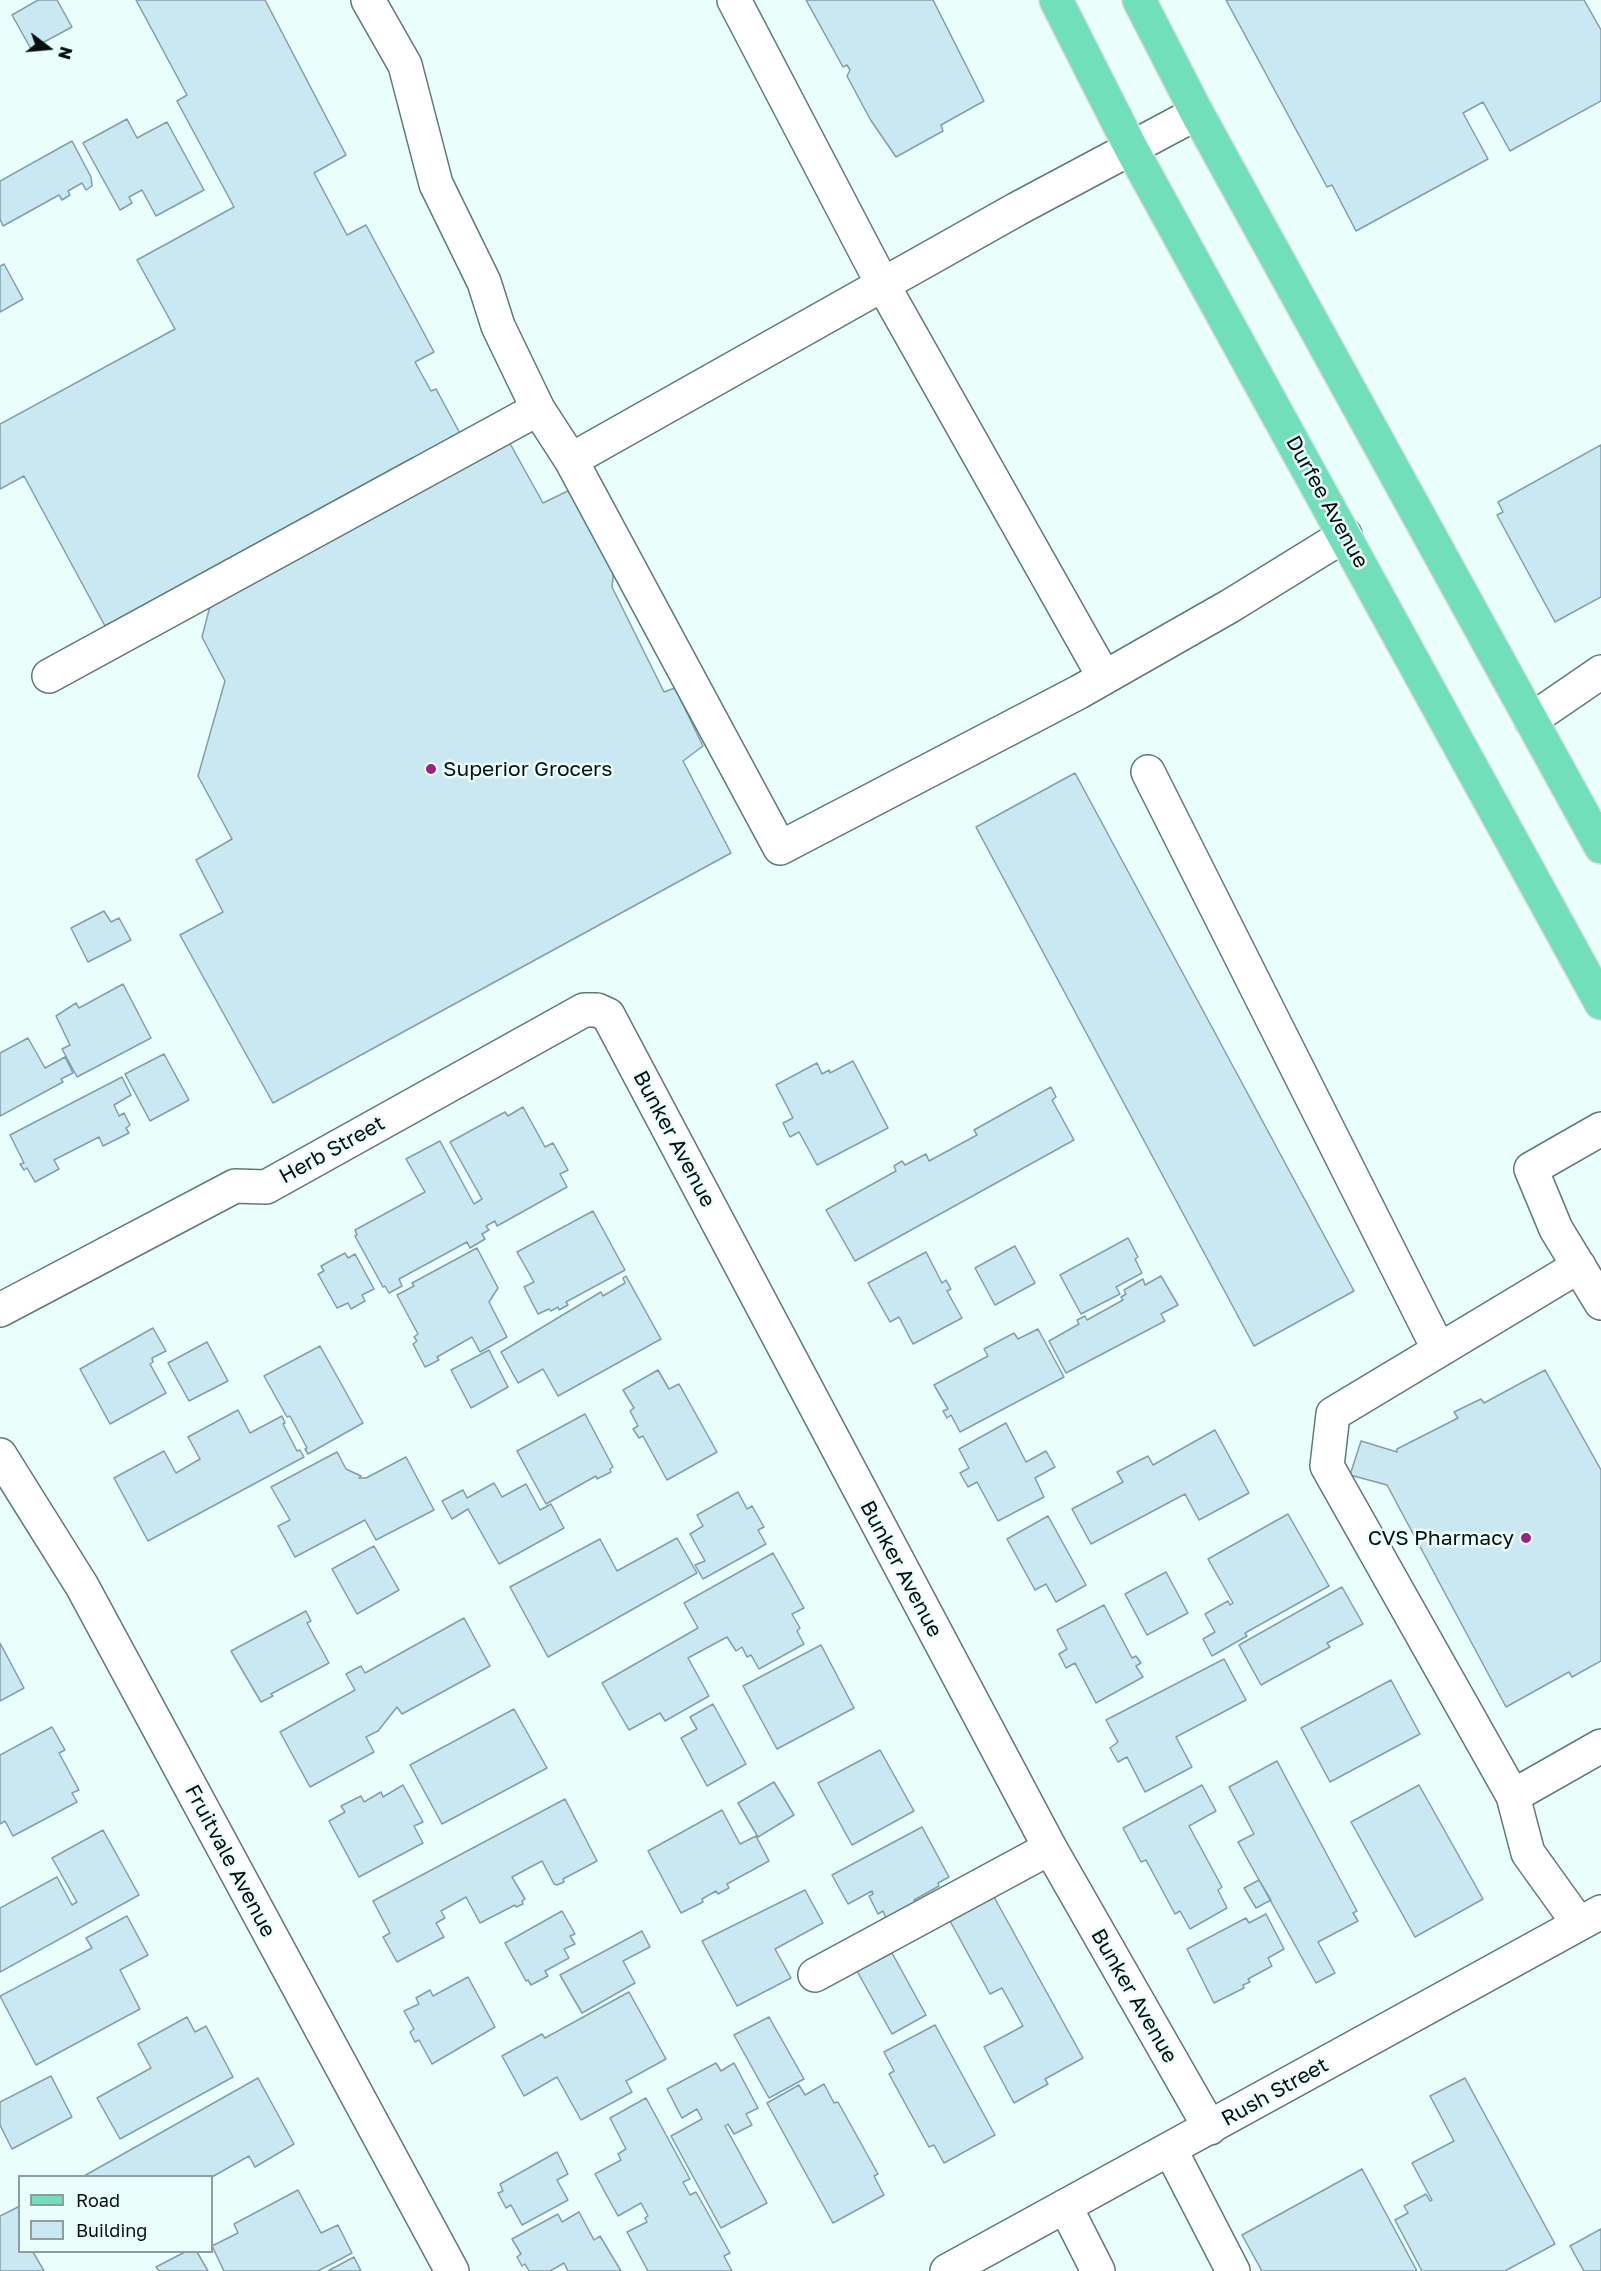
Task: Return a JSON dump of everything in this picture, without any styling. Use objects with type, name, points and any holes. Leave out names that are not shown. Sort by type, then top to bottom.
[{"type":"main road","name":"Durfee Avenue","points":[[1056,0],[1131,148],[1601,1003]]},
{"type":"main road","points":[[1139,0],[1197,113],[1601,847]]},
{"type":"street","points":[[368,0],[405,65],[436,184],[484,282],[498,326],[538,409],[571,460],[780,848],[1104,677],[1230,606],[1345,535]]},
{"type":"street","points":[[734,0],[883,285],[1104,677]]},
{"type":"street","points":[[571,460],[1197,113]]},
{"type":"street","points":[[49,676],[538,409]]},
{"type":"street","points":[[1531,720],[1601,672]]},
{"type":"street","points":[[1148,772],[1439,1350]]},
{"type":"street","name":"Herb Street","points":[[0,1310],[235,1186],[266,1187],[584,1010],[597,1010]]},
{"type":"street","name":"Bunker Avenue","points":[[597,1010],[608,1015],[1050,1848],[1210,2128]]},
{"type":"street","points":[[1601,1130],[1531,1169],[1556,1229],[1601,1303]]},
{"type":"street","points":[[1579,1266],[1333,1414],[1327,1466],[1513,1796],[1528,1852],[1590,1918]]},
{"type":"street","name":"Fruitvale Avenue","points":[[0,1455],[82,1586],[452,2271]]},
{"type":"street","points":[[1513,1796],[1601,1746]]},
{"type":"street","points":[[815,1975],[1050,1848]]},
{"type":"street","name":"Rush Street","points":[[947,2271],[1590,1918]]},
{"type":"street","points":[[1170,2149],[1233,2271]]},
{"type":"street","points":[[1065,2206],[1098,2271]]},
{"type":"building","points":[[38,0],[57,0],[72,27],[31,49],[12,15]]},
{"type":"building","points":[[136,0],[265,0],[346,155],[314,173],[347,235],[366,225],[434,352],[415,362],[431,391],[436,389],[461,435],[414,461],[412,458],[105,626],[24,476],[0,489],[0,424],[175,329],[137,260],[234,207],[177,101],[187,95]]},
{"type":"building","points":[[806,0],[933,0],[984,101],[941,125],[943,131],[896,157],[870,119],[847,76],[850,70],[847,65],[843,67]]},
{"type":"building","points":[[1226,0],[1584,0],[1601,30],[1601,101],[1510,151],[1483,102],[1463,113],[1488,159],[1356,231],[1332,185],[1327,187]]},
{"type":"building","points":[[127,119],[137,138],[167,122],[204,190],[156,216],[142,190],[129,197],[132,203],[120,210],[83,143]]},
{"type":"building","points":[[72,141],[91,177],[92,186],[86,190],[82,183],[68,191],[70,195],[62,200],[59,195],[3,226],[0,219],[0,181]]},
{"type":"building","points":[[4,264],[23,299],[0,312],[0,266]]},
{"type":"building","points":[[508,440],[543,503],[576,487],[616,549],[612,587],[664,692],[675,688],[703,746],[683,761],[731,853],[273,1103],[180,935],[223,912],[196,860],[232,839],[198,776],[225,681],[202,637],[210,606]]},
{"type":"building","points":[[1601,445],[1601,597],[1555,622],[1497,515],[1503,512],[1498,502]]},
{"type":"building","points":[[1075,773],[1354,1291],[1254,1346],[976,827]]},
{"type":"building","points":[[104,911],[111,922],[119,918],[131,940],[88,962],[71,928]]},
{"type":"building","points":[[123,984],[151,1038],[77,1077],[62,1049],[70,1045],[56,1016],[76,1003],[79,1008]]},
{"type":"building","points":[[28,1038],[45,1068],[65,1057],[73,1073],[61,1079],[63,1082],[0,1116],[0,1053]]},
{"type":"building","points":[[164,1054],[189,1100],[150,1121],[125,1074]]},
{"type":"building","points":[[853,1061],[888,1128],[817,1165],[799,1132],[790,1137],[783,1123],[793,1118],[776,1085],[817,1063],[822,1074],[829,1070],[830,1073]]},
{"type":"building","points":[[122,1077],[131,1095],[114,1105],[119,1116],[124,1113],[130,1125],[126,1128],[129,1133],[103,1146],[99,1137],[54,1160],[59,1169],[35,1182],[27,1168],[24,1170],[20,1164],[24,1163],[10,1135]]},
{"type":"building","points":[[1051,1087],[1056,1097],[1052,1100],[1074,1140],[855,1261],[826,1210],[896,1171],[894,1166],[902,1161],[905,1165],[926,1154],[929,1161],[977,1135],[974,1130]]},
{"type":"building","points":[[523,1107],[545,1147],[553,1143],[568,1170],[560,1174],[567,1187],[497,1226],[495,1221],[486,1226],[489,1230],[482,1234],[485,1239],[470,1248],[467,1242],[399,1279],[402,1286],[389,1293],[385,1286],[383,1287],[355,1236],[357,1235],[355,1230],[425,1192],[406,1159],[440,1141],[474,1204],[482,1199],[450,1142],[505,1112],[508,1116]]},
{"type":"building","points":[[593,1211],[625,1270],[566,1302],[568,1305],[559,1310],[558,1307],[538,1314],[524,1287],[534,1282],[517,1252]]},
{"type":"building","points":[[1128,1238],[1138,1257],[1135,1259],[1142,1273],[1116,1287],[1120,1294],[1081,1314],[1060,1275]]},
{"type":"building","points":[[1015,1246],[1035,1283],[995,1305],[975,1268]]},
{"type":"building","points":[[477,1248],[498,1288],[489,1302],[507,1337],[480,1352],[472,1337],[437,1357],[439,1360],[425,1367],[413,1344],[417,1341],[414,1337],[418,1334],[397,1295],[414,1286],[412,1283]]},
{"type":"building","points":[[926,1252],[942,1283],[946,1280],[951,1289],[947,1291],[962,1318],[913,1344],[899,1317],[890,1322],[868,1283]]},
{"type":"building","points":[[345,1253],[348,1258],[355,1254],[374,1289],[362,1295],[365,1301],[351,1309],[348,1303],[337,1308],[318,1274],[324,1271],[321,1266]]},
{"type":"building","points":[[626,1276],[661,1339],[558,1396],[543,1369],[518,1383],[501,1352],[601,1292],[603,1296],[625,1283],[623,1278]]},
{"type":"building","points":[[1161,1276],[1178,1305],[1161,1314],[1165,1321],[1066,1373],[1049,1341],[1079,1324],[1077,1320],[1085,1316],[1087,1320],[1123,1300],[1121,1297],[1126,1294],[1124,1290],[1143,1279],[1145,1285]]},
{"type":"building","points":[[153,1328],[166,1351],[152,1358],[153,1362],[150,1364],[166,1393],[110,1424],[80,1369]]},
{"type":"building","points":[[1038,1329],[1064,1377],[960,1432],[951,1415],[947,1418],[943,1411],[948,1409],[934,1385],[988,1356],[984,1349],[1014,1333],[1018,1339]]},
{"type":"building","points":[[207,1342],[228,1381],[189,1401],[168,1363]]},
{"type":"building","points":[[320,1346],[363,1423],[308,1454],[290,1416],[287,1417],[264,1376]]},
{"type":"building","points":[[489,1350],[508,1387],[471,1408],[451,1370]]},
{"type":"building","points":[[658,1370],[669,1389],[679,1384],[717,1452],[667,1480],[643,1436],[639,1438],[633,1429],[638,1426],[630,1411],[634,1408],[623,1390]]},
{"type":"building","points":[[1545,1370],[1601,1470],[1601,1661],[1572,1677],[1569,1672],[1506,1707],[1387,1485],[1350,1475],[1361,1441],[1397,1452],[1397,1449],[1458,1418],[1454,1412],[1481,1399],[1484,1403]]},
{"type":"building","points":[[238,1410],[250,1433],[282,1416],[285,1423],[283,1424],[297,1451],[300,1450],[304,1457],[148,1541],[114,1478],[164,1451],[176,1473],[200,1459],[188,1437]]},
{"type":"building","points":[[585,1414],[613,1467],[610,1469],[611,1472],[597,1479],[596,1476],[546,1504],[517,1451]]},
{"type":"building","points":[[1006,1423],[1026,1462],[1046,1451],[1055,1467],[1035,1478],[1044,1497],[998,1521],[977,1482],[968,1487],[960,1473],[969,1468],[959,1449]]},
{"type":"building","points":[[1215,1430],[1249,1493],[1199,1520],[1185,1494],[1091,1544],[1072,1509],[1123,1482],[1117,1472],[1148,1456],[1153,1465]]},
{"type":"building","points":[[337,1452],[346,1469],[361,1476],[359,1478],[366,1478],[406,1457],[434,1510],[376,1540],[365,1520],[295,1557],[278,1526],[290,1520],[271,1487]]},
{"type":"building","points":[[494,1483],[502,1497],[526,1484],[540,1510],[551,1504],[564,1528],[499,1564],[468,1509],[452,1519],[442,1501],[463,1490],[467,1498]]},
{"type":"building","points":[[738,1492],[747,1509],[752,1506],[764,1527],[758,1530],[766,1544],[703,1579],[695,1565],[705,1561],[690,1534],[703,1526],[697,1515]]},
{"type":"building","points":[[1288,1514],[1329,1586],[1245,1633],[1247,1636],[1212,1656],[1203,1639],[1215,1632],[1205,1614],[1228,1601],[1230,1605],[1233,1603],[1208,1559]]},
{"type":"building","points":[[1048,1516],[1086,1585],[1056,1602],[1046,1584],[1035,1590],[1007,1539]]},
{"type":"building","points":[[677,1538],[697,1573],[548,1657],[510,1587],[600,1539],[617,1571]]},
{"type":"building","points":[[374,1546],[399,1590],[357,1614],[332,1569]]},
{"type":"building","points":[[773,1553],[804,1608],[792,1614],[800,1628],[797,1631],[804,1644],[759,1669],[751,1655],[747,1657],[742,1647],[736,1651],[727,1637],[688,1658],[709,1696],[665,1721],[660,1713],[629,1730],[602,1683],[698,1628],[684,1603]]},
{"type":"building","points":[[1166,1572],[1188,1613],[1147,1635],[1125,1594]]},
{"type":"building","points":[[1342,1587],[1363,1624],[1327,1643],[1330,1647],[1261,1685],[1239,1645]]},
{"type":"building","points":[[1104,1605],[1132,1658],[1136,1656],[1141,1663],[1136,1666],[1143,1677],[1096,1703],[1075,1663],[1066,1668],[1059,1654],[1067,1649],[1057,1630]]},
{"type":"building","points":[[306,1611],[311,1621],[307,1623],[329,1663],[271,1694],[273,1696],[261,1702],[231,1651]]},
{"type":"building","points":[[464,1618],[490,1666],[402,1714],[397,1707],[378,1731],[366,1737],[374,1752],[310,1787],[280,1732],[355,1690],[346,1674],[361,1666],[365,1673]]},
{"type":"building","points":[[0,1643],[24,1688],[0,1701]]},
{"type":"building","points":[[821,1645],[854,1708],[777,1749],[743,1686]]},
{"type":"building","points":[[1224,1659],[1246,1700],[1176,1737],[1192,1767],[1145,1792],[1127,1757],[1118,1762],[1110,1748],[1118,1742],[1106,1720]]},
{"type":"building","points":[[1391,1680],[1420,1734],[1330,1782],[1301,1728]]},
{"type":"building","points":[[713,1704],[746,1764],[707,1786],[681,1738],[697,1729],[690,1717]]},
{"type":"building","points":[[514,1709],[547,1768],[442,1824],[410,1765]]},
{"type":"building","points":[[52,1727],[65,1750],[59,1753],[79,1790],[72,1793],[77,1802],[13,1836],[5,1821],[0,1824],[0,1755]]},
{"type":"building","points":[[880,1750],[914,1811],[852,1845],[818,1783]]},
{"type":"building","points":[[1277,1761],[1357,1911],[1353,1913],[1358,1921],[1318,1942],[1335,1973],[1316,1983],[1238,1842],[1254,1834],[1229,1787]]},
{"type":"building","points":[[774,1782],[794,1815],[758,1837],[738,1803]]},
{"type":"building","points":[[403,1785],[423,1822],[414,1826],[423,1843],[359,1877],[329,1821],[345,1812],[341,1806],[361,1796],[364,1802],[381,1792],[383,1797]]},
{"type":"building","points":[[1202,1785],[1216,1811],[1189,1826],[1222,1887],[1218,1890],[1227,1908],[1190,1929],[1180,1911],[1175,1914],[1146,1860],[1141,1862],[1123,1828]]},
{"type":"building","points":[[1419,1785],[1483,1899],[1415,1937],[1351,1822]]},
{"type":"building","points":[[565,1799],[597,1861],[563,1879],[564,1882],[557,1885],[554,1884],[542,1861],[512,1877],[525,1899],[522,1901],[523,1904],[516,1907],[515,1905],[480,1923],[466,1897],[441,1911],[445,1918],[436,1923],[444,1937],[397,1962],[383,1937],[390,1933],[373,1901]]},
{"type":"building","points":[[722,1810],[740,1844],[756,1836],[769,1861],[727,1884],[729,1888],[718,1894],[716,1891],[702,1899],[703,1902],[681,1913],[648,1851]]},
{"type":"building","points":[[922,1827],[949,1877],[938,1883],[939,1886],[914,1900],[918,1908],[888,1923],[883,1911],[878,1914],[869,1896],[873,1894],[872,1891],[848,1904],[832,1875]]},
{"type":"building","points":[[103,1830],[139,1895],[0,1972],[0,1908],[57,1877],[72,1905],[77,1902],[52,1858]]},
{"type":"building","points":[[1259,1880],[1271,1900],[1256,1908],[1244,1888]]},
{"type":"building","points":[[805,1890],[823,1923],[775,1949],[791,1978],[737,2006],[702,1941]]},
{"type":"building","points":[[994,1897],[1083,2058],[1045,2079],[1048,2084],[1014,2103],[984,2047],[1023,2026],[1002,1988],[990,1994],[950,1921]]},
{"type":"building","points":[[562,1911],[575,1934],[570,1936],[575,1944],[564,1949],[569,1958],[545,1971],[548,1976],[531,1985],[528,1980],[526,1981],[505,1943]]},
{"type":"building","points":[[1266,1914],[1284,1949],[1268,1958],[1272,1966],[1248,1979],[1250,1982],[1243,1985],[1244,1988],[1214,2003],[1187,1949],[1246,1918],[1249,1923]]},
{"type":"building","points":[[127,1916],[148,1955],[120,1970],[140,2009],[36,2065],[0,1996],[92,1948],[86,1938]]},
{"type":"building","points":[[642,1931],[650,1947],[623,1961],[635,1983],[582,2013],[560,1975]]},
{"type":"building","points":[[892,1953],[926,2015],[892,2034],[857,1971]]},
{"type":"building","points":[[468,1977],[495,2027],[432,2064],[419,2040],[415,2042],[410,2032],[414,2029],[404,2011],[419,2004],[416,1998],[430,1990],[433,1996]]},
{"type":"building","points":[[629,1992],[666,2059],[626,2081],[632,2092],[581,2120],[557,2077],[524,2096],[502,2056],[542,2034],[545,2038]]},
{"type":"building","points":[[187,2017],[195,2032],[206,2026],[233,2077],[120,2139],[97,2098],[151,2068],[138,2044]]},
{"type":"building","points":[[769,2017],[804,2079],[769,2098],[734,2035]]},
{"type":"building","points":[[935,2025],[995,2135],[944,2163],[934,2145],[929,2147],[889,2074],[894,2071],[884,2052]]},
{"type":"building","points":[[716,2063],[721,2071],[734,2063],[758,2108],[746,2114],[752,2125],[734,2134],[728,2124],[725,2126],[767,2203],[721,2228],[671,2136],[702,2119],[697,2109],[682,2118],[667,2089]]},
{"type":"building","points":[[51,2076],[72,2117],[12,2149],[0,2125],[0,2102]]},
{"type":"building","points":[[258,2078],[294,2144],[255,2167],[249,2156],[213,2176],[86,2175]]},
{"type":"building","points":[[1465,2078],[1555,2244],[1505,2271],[1422,2271],[1395,2220],[1408,2213],[1404,2206],[1426,2194],[1430,2201],[1432,2200],[1412,2163],[1454,2141],[1430,2096]]},
{"type":"building","points":[[824,2084],[834,2103],[838,2102],[878,2174],[874,2176],[884,2195],[833,2223],[767,2103],[799,2085],[805,2095]]},
{"type":"building","points":[[646,2098],[690,2179],[683,2182],[690,2195],[696,2192],[730,2253],[724,2256],[732,2271],[648,2271],[627,2232],[647,2222],[645,2218],[648,2216],[641,2203],[618,2216],[595,2174],[621,2160],[618,2154],[626,2149],[610,2118]]},
{"type":"building","points":[[557,2152],[568,2174],[557,2180],[568,2200],[522,2225],[511,2205],[506,2208],[498,2193],[503,2191],[500,2184]]},
{"type":"building","points":[[1362,2169],[1417,2271],[1262,2271],[1242,2235]]},
{"type":"building","points":[[298,2190],[321,2233],[338,2225],[352,2253],[318,2271],[224,2271],[213,2246],[238,2233],[234,2224]]},
{"type":"building","points":[[18,2207],[18,2253],[34,2253],[44,2271],[0,2271],[0,2216]]},
{"type":"building","points":[[579,2212],[594,2240],[600,2236],[621,2271],[568,2271],[564,2263],[550,2271],[529,2271],[525,2264],[522,2266],[517,2257],[521,2254],[512,2239],[558,2214],[562,2222]]},
{"type":"building","points":[[1601,2229],[1601,2271],[1584,2271],[1570,2246]]},
{"type":"building","points":[[183,2253],[198,2253],[208,2271],[159,2271],[156,2267]]},
{"type":"building","points":[[354,2257],[361,2271],[328,2271]]},
{"type":"place","name":"Superior Grocers","points":[[431,769]]},
{"type":"place","name":"CVS Pharmacy","points":[[1526,1538]]}]
